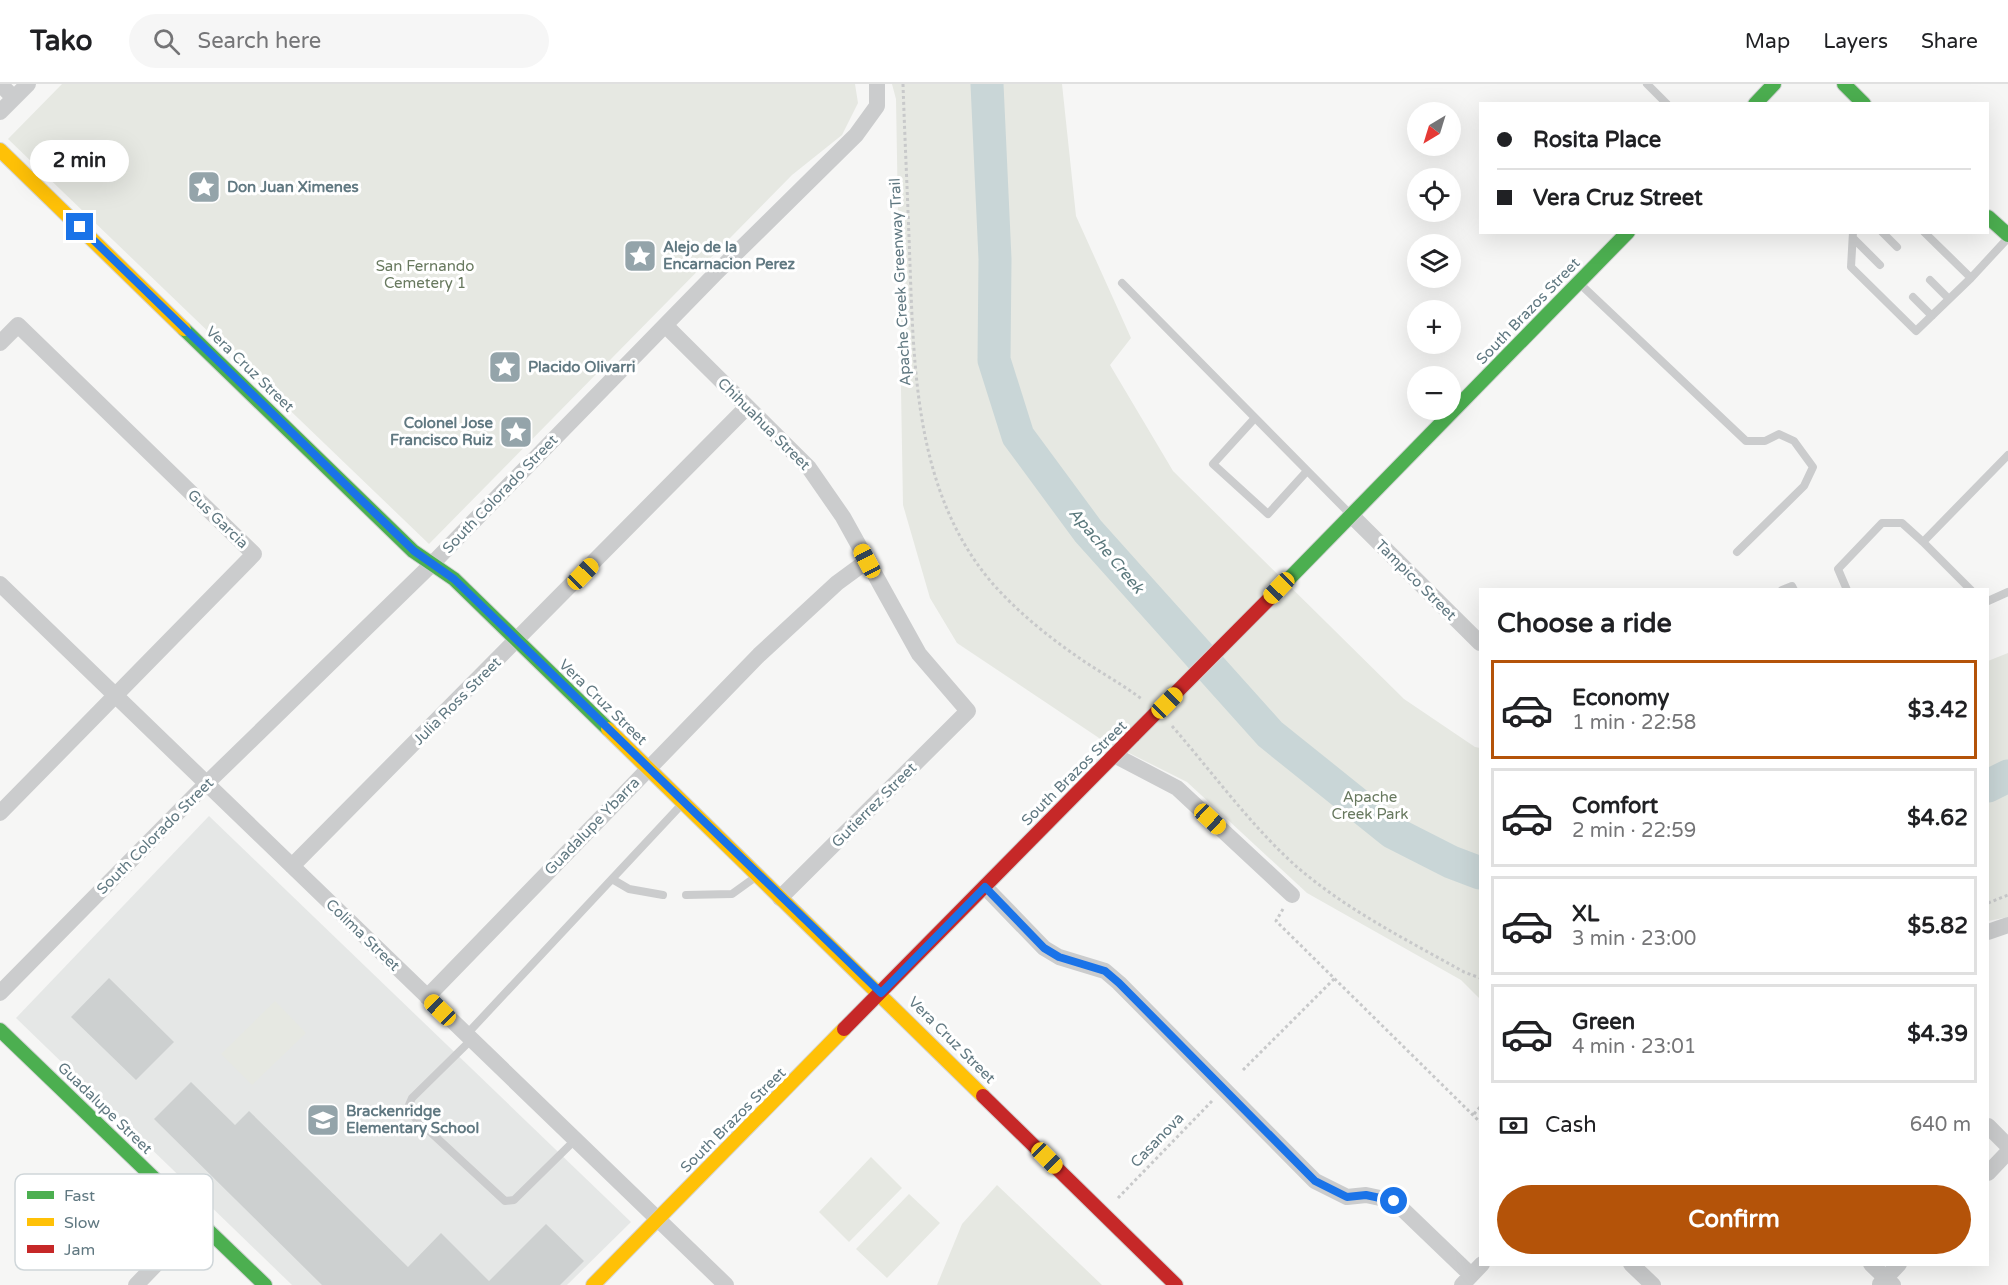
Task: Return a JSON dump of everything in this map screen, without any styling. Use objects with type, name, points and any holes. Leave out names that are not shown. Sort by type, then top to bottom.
[{"type":"street","points":[[0,84],[14,98]]},
{"type":"street","points":[[0,112],[28,84]]},
{"type":"street","name":"South Colorado Street","points":[[0,993],[207,783],[432,564],[856,135],[877,106],[877,84]]},
{"type":"street","points":[[1757,102],[1774,84]]},
{"type":"street","points":[[1844,84],[1862,102]]},
{"type":"street","name":"Vera Cruz Street","points":[[0,150],[414,551],[454,579],[757,876],[881,993],[1176,1285]]},
{"type":"street","points":[[1989,218],[2008,236]]},
{"type":"street","name":"South Brazos Street","points":[[593,1285],[1352,516],[1626,234]]},
{"type":"street","name":"Gus Garcia","points":[[0,344],[18,325],[254,554],[0,813]]},
{"type":"street","name":"Chihuahua Street","points":[[666,326],[809,468],[843,517],[919,654],[935,676],[968,711]]},
{"type":"street","name":"Julia Ross Street","points":[[292,866],[747,406]]},
{"type":"street","name":"Tampico Street","points":[[1352,516],[1479,642]]},
{"type":"street","name":"Guadalupe Ybarra","points":[[427,998],[759,655],[837,583],[867,561]]},
{"type":"street","name":"Colima Street","points":[[0,584],[726,1285]]},
{"type":"street","name":"Gutierrez Street","points":[[780,898],[968,711]]},
{"type":"street","points":[[1114,755],[1177,788],[1292,895]]},
{"type":"street","points":[[985,887],[1044,948],[1059,957],[1105,971],[1119,983],[1315,1181],[1347,1197],[1366,1195],[1394,1201],[1472,1275]]},
{"type":"street","points":[[1989,932],[2008,925]]},
{"type":"street","name":"Guadalupe Street","points":[[0,1030],[151,1174]]},
{"type":"street","points":[[1989,1127],[2008,1146]]},
{"type":"street","points":[[1989,1172],[2008,1152]]},
{"type":"street","name":"Guadalupe Street","points":[[213,1234],[265,1285]]},
{"type":"street","points":[[1634,1266],[1653,1285]]},
{"type":"street","points":[[1873,1266],[1886,1283],[1898,1266]]},
{"type":"street","points":[[136,1285],[151,1270]]},
{"type":"lane","points":[[1647,84],[1665,102]]},
{"type":"lane","points":[[1884,234],[1897,248]]},
{"type":"lane","points":[[1926,234],[1971,278]]},
{"type":"lane","points":[[1853,235],[1851,267],[1916,331],[1971,278],[2008,236]]},
{"type":"lane","points":[[1853,235],[1880,265]]},
{"type":"lane","points":[[1930,280],[1949,299]]},
{"type":"lane","points":[[1578,283],[1746,441],[1765,441],[1779,434],[1794,441],[1813,467],[1804,486],[1737,552]]},
{"type":"lane","points":[[1122,284],[1352,516]]},
{"type":"lane","points":[[1913,297],[1932,316]]},
{"type":"lane","points":[[1254,419],[1213,464],[1268,514],[1307,471]]},
{"type":"lane","points":[[1923,542],[2008,455]]},
{"type":"lane","points":[[1846,588],[1838,569],[1882,523],[1902,523],[1969,588]]},
{"type":"lane","points":[[1989,601],[2008,592]]},
{"type":"lane","points":[[575,1140],[514,1200],[505,1201],[412,1115],[409,1105],[412,1098],[683,803]]},
{"type":"lane","points":[[686,895],[732,894],[757,876]]},
{"type":"lane","points":[[612,879],[629,889],[663,895]]},
{"type":"path","name":"Apache Creek Greenway Trail","points":[[903,84],[914,357],[922,425],[938,485],[955,531],[993,584],[1042,630],[1076,657],[1125,686],[1150,706]]},
{"type":"path","points":[[1167,720],[1266,836],[1298,867],[1368,918],[1464,972],[1479,978]]},
{"type":"path","points":[[1989,903],[2008,895]]},
{"type":"path","points":[[1276,921],[1479,1121]]},
{"type":"path","points":[[1242,1070],[1335,978]]},
{"type":"path","name":"Casanova","points":[[1118,1198],[1214,1099]]},
{"type":"path","points":[[1473,1115],[1479,1108]]},
{"type":"shaded area","name":"Brackenridge Elementary School","points":[[209,816],[631,1222],[567,1285],[292,1285],[213,1209],[213,1174],[177,1174],[16,1018]]},
{"type":"green space","name":"San Fernando Cemetery 1","points":[[62,84],[855,84],[858,103],[842,135],[792,175],[429,544],[8,139]]},
{"type":"green space","name":"Apache Creek Park","points":[[892,84],[1062,84],[1076,216],[1131,338],[1110,365],[1173,471],[1404,699],[1479,748],[1479,998],[1461,980],[1307,893],[1187,782],[1099,738],[957,643],[930,598],[903,505],[896,99]]},
{"type":"green space","points":[[2008,653],[2008,917],[1989,921],[1989,661]]},
{"type":"green space","points":[[275,1001],[306,1033],[252,1085],[221,1054]]},
{"type":"green space","points":[[871,1157],[902,1188],[849,1242],[819,1212]]},
{"type":"green space","points":[[997,1185],[1102,1285],[937,1285],[962,1224]]},
{"type":"green space","points":[[909,1194],[940,1223],[887,1278],[856,1249]]},
{"type":"building","points":[[109,978],[174,1042],[136,1080],[71,1017]]},
{"type":"building","points":[[191,1082],[235,1125],[249,1111],[408,1267],[441,1233],[489,1281],[546,1224],[584,1261],[560,1285],[322,1285],[213,1177],[213,1174],[210,1174],[154,1119]]},
{"type":"waterway","name":"Apache Creek","points":[[987,84],[995,259],[994,360],[1018,436],[1088,531],[1270,734],[1392,832],[1451,862],[1479,873]]},
{"type":"waterway","name":"Apache Creek","points":[[1989,786],[2008,776]]},
{"type":"traffic: fast","points":[[1757,102],[1774,84]]},
{"type":"traffic: fast","points":[[1844,84],[1862,102]]},
{"type":"traffic: fast","points":[[1989,218],[2008,235]]},
{"type":"traffic: fast","points":[[1279,589],[1626,234]]},
{"type":"traffic: fast","points":[[184,329],[413,551],[454,579],[608,729]]},
{"type":"traffic: fast","points":[[0,1030],[150,1174]]},
{"type":"traffic: fast","points":[[213,1235],[265,1285]]},
{"type":"traffic: slow","points":[[0,150],[184,329]]},
{"type":"traffic: slow","points":[[608,729],[983,1096]]},
{"type":"traffic: slow","points":[[593,1285],[844,1029]]},
{"type":"traffic: jam","points":[[1134,735],[1279,589]]},
{"type":"traffic: jam","points":[[844,1029],[1134,735]]},
{"type":"traffic: jam","points":[[983,1096],[1176,1285]]},
{"type":"place","name":"Don Juan Ximenes","points":[[204,187]]},
{"type":"place","name":"Alejo de la Encarnacion Perez","points":[[640,256]]},
{"type":"place","name":"Placido Olivarri","points":[[505,367]]},
{"type":"place","name":"Colonel Jose Francisco Ruiz","points":[[516,432]]},
{"type":"place","name":"Brackenridge Elementary School","points":[[323,1120]]},
{"type":"route","points":[[80,227],[414,551],[454,579],[757,876],[881,993],[985,887],[1044,948],[1059,957],[1105,971],[1119,983],[1315,1181],[1347,1197],[1366,1195],[1394,1201]]}]
